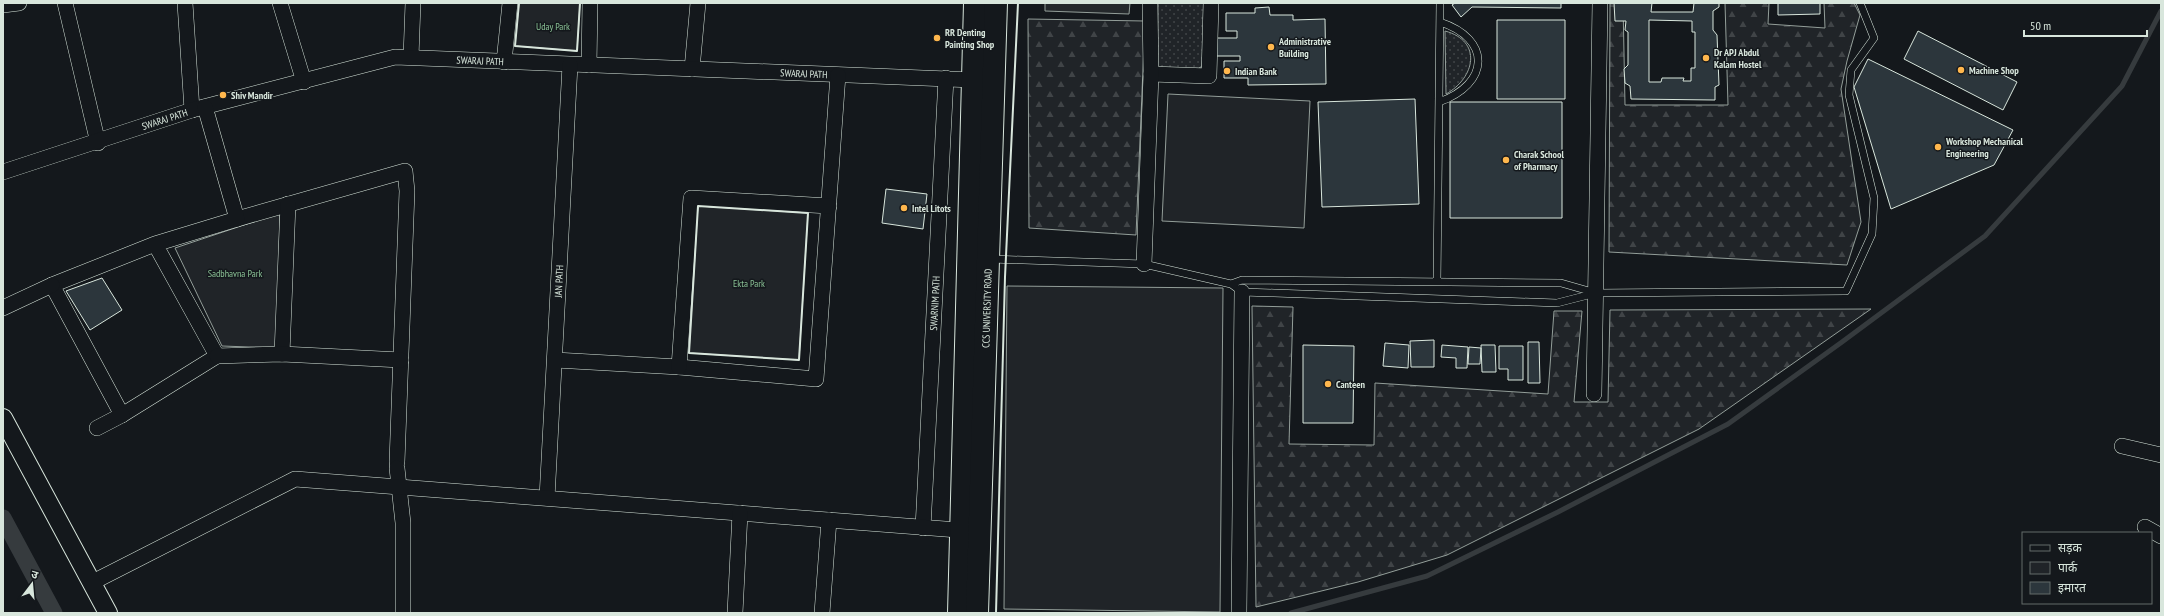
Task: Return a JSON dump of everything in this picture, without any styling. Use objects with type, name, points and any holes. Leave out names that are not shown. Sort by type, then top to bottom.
[{"type":"highway","name":"CCS UNIVERSITY ROAD","points":[[975,3],[967,251],[970,531],[977,613]]},
{"type":"highway","name":"CCS UNIVERSITY ROAD","points":[[959,613],[970,531],[988,259],[996,3]]},
{"type":"street","points":[[3,5],[19,3]]},
{"type":"street","points":[[65,3],[98,143]]},
{"type":"street","points":[[185,3],[199,109],[237,219]]},
{"type":"street","points":[[280,3],[304,82]]},
{"type":"street","points":[[411,57],[413,3]]},
{"type":"street","points":[[504,62],[510,3]]},
{"type":"street","points":[[589,65],[590,3]]},
{"type":"street","points":[[692,69],[698,3]]},
{"type":"street","points":[[1144,264],[1151,74],[1150,3]]},
{"type":"street","points":[[1151,74],[1209,76],[1212,3]]},
{"type":"street","points":[[1594,394],[1600,3]]},
{"type":"street","name":"SWARAJ PATH","points":[[3,172],[98,143],[199,109],[304,82],[395,56],[570,65],[973,80]]},
{"type":"street","name":"JAN PATH","points":[[547,498],[570,65]]},
{"type":"street","points":[[555,360],[679,367],[816,379],[838,75]]},
{"type":"street","name":"SWARNIM PATH","points":[[923,528],[946,78]]},
{"type":"street","points":[[3,308],[52,286],[155,244],[405,171],[407,191],[397,465],[403,523],[404,613]]},
{"type":"street","points":[[679,367],[691,198],[829,206]]},
{"type":"street","points":[[282,354],[288,204]]},
{"type":"street","points":[[155,244],[217,356]]},
{"type":"street","points":[[52,286],[67,302],[122,415]]},
{"type":"street","points":[[1236,288],[1238,613]]},
{"type":"street","points":[[97,428],[122,415],[217,356],[282,354],[401,360]]},
{"type":"street","points":[[3,418],[108,613]]},
{"type":"street","points":[[2122,446],[2161,455]]},
{"type":"street","points":[[91,583],[295,479],[970,531]]},
{"type":"street","points":[[735,613],[740,513]]},
{"type":"street","points":[[822,613],[829,520]]},
{"type":"street","points":[[2145,527],[2161,536]]},
{"type":"lane","points":[[1437,282],[1440,3]]},
{"type":"lane","points":[[988,259],[1144,264],[1236,288],[1558,303],[1596,293],[1846,291],[1872,234],[1873,226],[1874,198],[1849,95],[1851,70],[1874,38],[1860,3]]},
{"type":"lane","points":[[1439,102],[1455,96],[1471,82],[1478,67],[1477,51],[1470,38],[1456,27],[1440,22]]},
{"type":"lane","points":[[1236,288],[1242,280],[1561,283],[1596,293]]},
{"type":"green space","name":"Uday Park","points":[[519,3],[580,3],[577,51],[515,46]]},
{"type":"green space","points":[[1158,3],[1206,3],[1202,66],[1198,69],[1157,70]]},
{"type":"green space","points":[[1610,3],[1623,3],[1625,105],[1728,105],[1725,3],[1769,3],[1768,24],[1825,28],[1824,3],[1854,3],[1860,15],[1841,89],[1861,222],[1847,265],[1609,252]]},
{"type":"green space","points":[[1028,19],[1145,21],[1136,235],[1029,228]]},
{"type":"green space","points":[[1445,31],[1457,36],[1465,43],[1470,51],[1471,60],[1463,79],[1456,87],[1446,94]]},
{"type":"green space","points":[[1168,94],[1310,101],[1304,228],[1162,221]]},
{"type":"green space","name":"Ekta Park","points":[[698,206],[808,213],[799,360],[689,353]]},
{"type":"green space","name":"Sadbhavna Park","points":[[280,213],[277,348],[222,346],[175,248]]},
{"type":"green space","points":[[1007,286],[1223,288],[1220,612],[1004,609]]},
{"type":"green space","points":[[1252,306],[1293,307],[1289,444],[1374,445],[1375,383],[1548,394],[1554,311],[1582,311],[1574,402],[1608,402],[1610,310],[1871,309],[1699,429],[1447,555],[1358,582],[1256,607]]},
{"type":"shaded area","points":[[1045,3],[1130,3],[1129,14],[1045,11]]},
{"type":"building","points":[[1455,3],[1561,3],[1561,8],[1472,7],[1461,17],[1452,5]]},
{"type":"building","name":"Dr APJ Abdul Kalam Hostel","points":[[1614,3],[1652,3],[1651,12],[1693,12],[1694,3],[1719,3],[1719,7],[1713,11],[1713,30],[1717,35],[1719,85],[1715,87],[1715,100],[1631,99],[1630,86],[1625,83],[1624,69],[1628,65],[1628,32],[1625,30],[1626,21],[1615,21]],"holes":[[[1649,20],[1692,21],[1692,32],[1695,32],[1695,68],[1691,68],[1691,81],[1683,81],[1684,78],[1662,78],[1661,82],[1649,82]]]},
{"type":"building","points":[[1778,3],[1820,3],[1820,14],[1778,15]]},
{"type":"building","name":"Administrative Building","points":[[1269,7],[1270,15],[1293,15],[1293,20],[1325,19],[1326,84],[1248,85],[1248,78],[1224,78],[1224,61],[1240,61],[1240,56],[1216,56],[1216,38],[1237,38],[1237,31],[1226,31],[1226,13],[1255,13],[1255,8]]},
{"type":"building","points":[[1497,20],[1565,20],[1565,99],[1497,99]]},
{"type":"building","name":"Machine Shop","points":[[1918,31],[2017,82],[2003,110],[1904,59]]},
{"type":"building","name":"Workshop Mechanical Engineering","points":[[1868,59],[2013,130],[1994,165],[1891,209],[1854,87]]},
{"type":"building","points":[[1415,99],[1419,204],[1322,207],[1318,102]]},
{"type":"building","name":"Charak School of Pharmacy","points":[[1450,102],[1562,102],[1562,218],[1450,218]]},
{"type":"building","points":[[886,189],[927,194],[923,229],[882,223]]},
{"type":"building","points":[[102,278],[122,310],[90,330],[66,291]]},
{"type":"building","points":[[1434,340],[1434,367],[1411,367],[1410,341]]},
{"type":"building","points":[[1528,342],[1539,342],[1540,383],[1528,383]]},
{"type":"building","points":[[1385,343],[1409,345],[1408,368],[1383,366]]},
{"type":"building","name":"Canteen","points":[[1303,345],[1354,346],[1353,423],[1303,423]]},
{"type":"building","points":[[1442,345],[1468,347],[1467,368],[1456,368],[1456,358],[1441,357]]},
{"type":"building","points":[[1481,345],[1495,345],[1496,372],[1482,372]]},
{"type":"building","points":[[1499,346],[1523,346],[1523,380],[1508,380],[1508,369],[1499,369]]},
{"type":"building","points":[[1469,347],[1481,348],[1480,364],[1468,364]]},
{"type":"waterway","points":[[1291,613],[1427,576],[1558,512],[1728,424],[1985,236],[2122,86],[2161,11]]},
{"type":"waterway","points":[[3,518],[54,613]]},
{"type":"wall","points":[[519,3],[515,46],[577,51],[580,3]]},
{"type":"wall","points":[[996,613],[1005,277],[1018,3]]},
{"type":"wall","points":[[698,206],[808,213],[799,360],[689,353],[698,206]]},
{"type":"place","name":"RR Denting Painting Shop","points":[[937,38]]},
{"type":"place","name":"Administrative Building","points":[[1271,47]]},
{"type":"place","name":"Dr APJ Abdul Kalam Hostel","points":[[1706,58]]},
{"type":"place","name":"Machine Shop","points":[[1961,70]]},
{"type":"place","name":"Indian Bank","points":[[1227,71]]},
{"type":"place","name":"Shiv Mandir","points":[[223,95]]},
{"type":"place","name":"Workshop Mechanical Engineering","points":[[1938,147]]},
{"type":"place","name":"Charak School of Pharmacy","points":[[1506,160]]},
{"type":"place","name":"Intel Litots","points":[[904,208]]},
{"type":"place","name":"Canteen","points":[[1328,384]]}]
